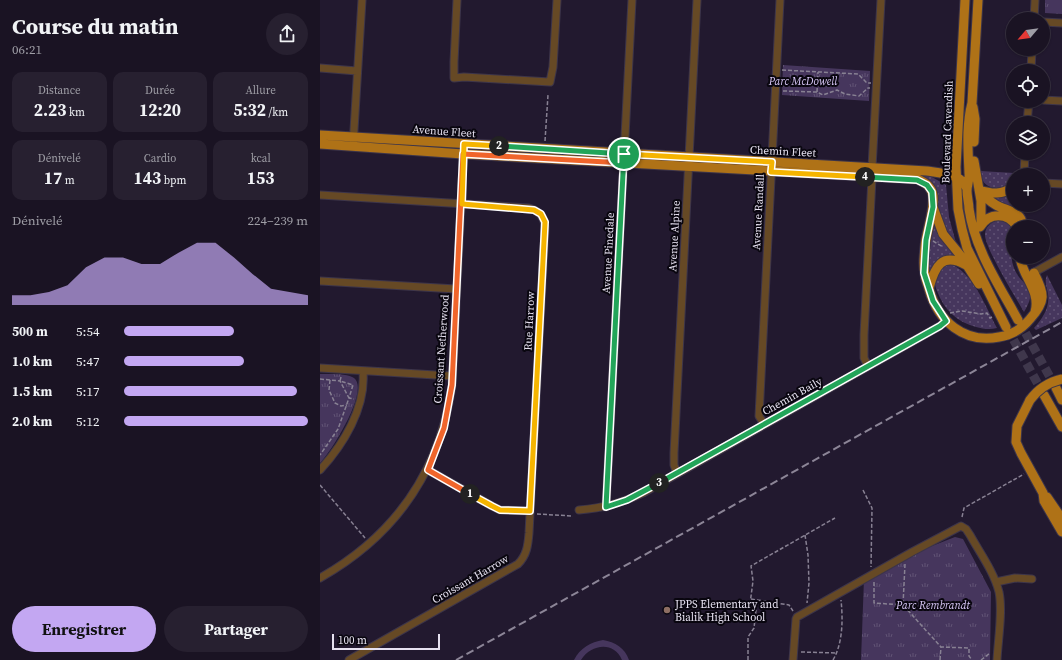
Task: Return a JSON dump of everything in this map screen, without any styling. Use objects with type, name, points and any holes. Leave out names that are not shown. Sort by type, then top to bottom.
[{"type":"main road","name":"Boulevard Cavendish","points":[[965,0],[956,177],[959,216],[965,242],[1006,327]]},
{"type":"main road","name":"Boulevard Cavendish","points":[[978,0],[972,103],[968,119],[970,180],[967,189],[976,238],[989,267],[1018,320]]},
{"type":"main road","points":[[972,103],[975,119],[974,158],[982,205],[981,225],[976,238]]},
{"type":"main road","name":"Avenue Fleet","points":[[320,135],[353,142],[463,154],[590,156]]},
{"type":"main road","name":"Avenue Fleet","points":[[320,144],[353,142],[464,144],[590,156]]},
{"type":"main road","name":"Chemin Fleet","points":[[590,156],[624,158],[689,158],[772,167],[872,173],[934,172],[956,177]]},
{"type":"main road","name":"Chemin Fleet","points":[[624,158],[688,167],[772,167]]},
{"type":"main road","name":"Chemin Fleet","points":[[872,173],[914,179],[922,181],[927,185],[932,192],[933,207],[943,234],[996,308]]},
{"type":"main road","points":[[956,177],[964,181],[967,189]]},
{"type":"main road","points":[[979,190],[996,194],[1006,191]]},
{"type":"main road","points":[[979,190],[995,204],[1017,214],[1021,220]]},
{"type":"main road","points":[[933,207],[927,231],[924,273],[935,305],[948,317],[954,328],[970,335],[982,338],[992,338],[1005,336],[1015,332],[1025,324],[1034,314],[1036,308],[1031,274],[1022,264]]},
{"type":"main road","points":[[981,225],[990,218],[999,216],[1011,220]]},
{"type":"main road","points":[[929,288],[934,270],[942,263],[951,260],[966,265]]},
{"type":"main road","points":[[1062,379],[1042,387],[1030,400],[1019,422],[1016,436],[1017,445],[1043,494],[1044,501],[1062,532]]},
{"type":"main road","points":[[1056,388],[1062,400]]},
{"type":"main road","points":[[1044,395],[1062,427]]},
{"type":"main road","points":[[1043,494],[1049,498],[1062,519]]},
{"type":"street","points":[[353,142],[362,0]]},
{"type":"street","points":[[457,0],[454,78],[464,77],[550,82],[553,67],[557,0]]},
{"type":"street","name":"Avenue Pinedale","points":[[606,507],[632,0]]},
{"type":"street","name":"Avenue Alpine","points":[[677,473],[674,465],[674,453],[697,0]]},
{"type":"street","name":"Avenue Randall","points":[[764,424],[759,416],[780,0]]},
{"type":"street","points":[[868,366],[864,358],[864,340],[881,0]]},
{"type":"street","points":[[1034,12],[1035,0]]},
{"type":"street","points":[[1050,22],[1062,23]]},
{"type":"street","points":[[320,68],[357,71]]},
{"type":"street","points":[[1050,101],[1062,102]]},
{"type":"street","name":"Croissant Netherwood","points":[[320,578],[340,566],[370,543],[400,511],[412,496],[428,470],[444,428],[450,401],[452,376],[464,144]]},
{"type":"street","points":[[1050,183],[1062,184]]},
{"type":"street","name":"Rue Harrow","points":[[320,195],[534,210],[541,214],[545,222],[532,513]]},
{"type":"street","points":[[1031,274],[1062,257]]},
{"type":"street","points":[[320,281],[456,289]]},
{"type":"street","name":"Chemin Baily","points":[[579,510],[606,507],[632,498],[940,326],[948,317]]},
{"type":"street","points":[[320,368],[363,372],[452,376]]},
{"type":"street","points":[[320,470],[342,442],[353,421],[362,394],[364,382],[363,372]]},
{"type":"street","points":[[428,470],[500,510],[532,513]]},
{"type":"street","name":"Croissant Harrow","points":[[348,660],[518,564],[524,557],[527,549],[532,513]]},
{"type":"street","points":[[793,660],[796,620],[798,617],[961,526],[970,534],[996,582],[1000,603],[997,660]]},
{"type":"street","points":[[996,582],[1015,578],[1032,578]]},
{"type":"path","points":[[782,70],[858,74],[867,82],[871,83]]},
{"type":"path","points":[[817,92],[818,72]]},
{"type":"path","points":[[781,91],[817,92],[823,94],[837,90],[845,94],[859,96],[868,88],[871,88]]},
{"type":"path","points":[[545,143],[548,95]]},
{"type":"path","points":[[948,317],[967,311],[981,314],[987,313],[990,318],[992,317]]},
{"type":"path","points":[[341,375],[340,380],[349,398]]},
{"type":"path","points":[[320,379],[340,380],[353,385]]},
{"type":"path","points":[[330,380],[329,390],[335,403],[341,406],[347,405]]},
{"type":"path","points":[[320,455],[338,429],[353,385],[356,383]]},
{"type":"path","points":[[349,398],[355,399]]},
{"type":"path","points":[[962,517],[964,508],[1030,470]]},
{"type":"path","points":[[320,485],[366,539]]},
{"type":"path","points":[[863,490],[872,508],[871,576],[874,582],[874,603],[903,605],[941,647],[969,648],[969,656],[972,660]]},
{"type":"path","points":[[532,513],[573,516]]},
{"type":"path","points":[[748,660],[748,637],[754,628],[756,610],[750,604],[753,581],[751,566],[806,536],[835,518]]},
{"type":"path","points":[[806,536],[809,583],[807,601],[808,611]]},
{"type":"path","points":[[903,605],[905,564]]},
{"type":"path","points":[[833,660],[837,653],[842,628],[841,592]]},
{"type":"path","points":[[751,599],[790,605],[798,617]]},
{"type":"path","points":[[940,660],[941,647]]},
{"type":"path","points":[[794,652],[837,653]]},
{"type":"path","points":[[981,660],[991,652]]},
{"type":"green space","points":[[1045,0],[1062,0],[1062,14],[1045,12]]},
{"type":"green space","name":"Parc McDowell","points":[[783,65],[870,71],[869,101],[782,95]]},
{"type":"green space","points":[[980,171],[1006,173],[1006,185],[993,188],[986,184],[981,177]]},
{"type":"green space","points":[[914,175],[930,176],[946,185],[949,217],[956,243],[949,237],[937,208],[936,191]]},
{"type":"green space","points":[[1006,192],[1006,205],[999,203],[990,196]]},
{"type":"green space","points":[[998,220],[1006,223],[1006,264],[1013,264],[1016,272],[1030,291],[1029,303],[1024,312],[995,261],[986,241],[985,232],[990,224]]},
{"type":"green space","points":[[934,222],[940,236],[955,257],[934,265],[929,272],[929,256]]},
{"type":"green space","points":[[948,263],[965,273],[983,300],[997,328],[984,329],[969,325],[952,314],[943,304],[934,280],[937,272]]},
{"type":"green space","points":[[1047,275],[1062,305],[1062,318],[1036,330],[1034,328],[1043,316],[1048,303],[1046,282]]},
{"type":"green space","points":[[320,374],[351,376],[358,385],[357,395],[347,421],[332,447],[320,463]]},
{"type":"green space","name":"Parc Rembrandt","points":[[955,537],[963,539],[991,592],[990,660],[861,660],[864,579],[904,557]]},
{"type":"green space","points":[[603,640],[612,642],[619,646],[625,652],[629,660],[622,660],[614,650],[608,647],[602,647],[590,651],[581,660],[574,660],[579,652],[586,646]]},
{"type":"tunnel","points":[[1019,321],[1056,388]]},
{"type":"tunnel","points":[[1007,328],[1044,395]]},
{"type":"railway","points":[[456,660],[1062,322]]},
{"type":"place","name":"JPPS Elementary and Bialik High School","points":[[667,610]]},
{"type":"route","points":[[624,154],[624,163],[463,154],[462,204],[456,282],[452,385],[444,428],[428,470],[500,510],[530,511],[545,222],[544,218],[538,211],[529,208],[462,204],[463,159],[463,154],[464,144],[624,154],[606,507],[627,500],[643,492],[940,326],[946,321],[933,301],[924,273],[926,240],[929,220],[933,207],[933,198],[929,187],[922,181],[910,179],[771,172],[772,162],[624,154]]}]
